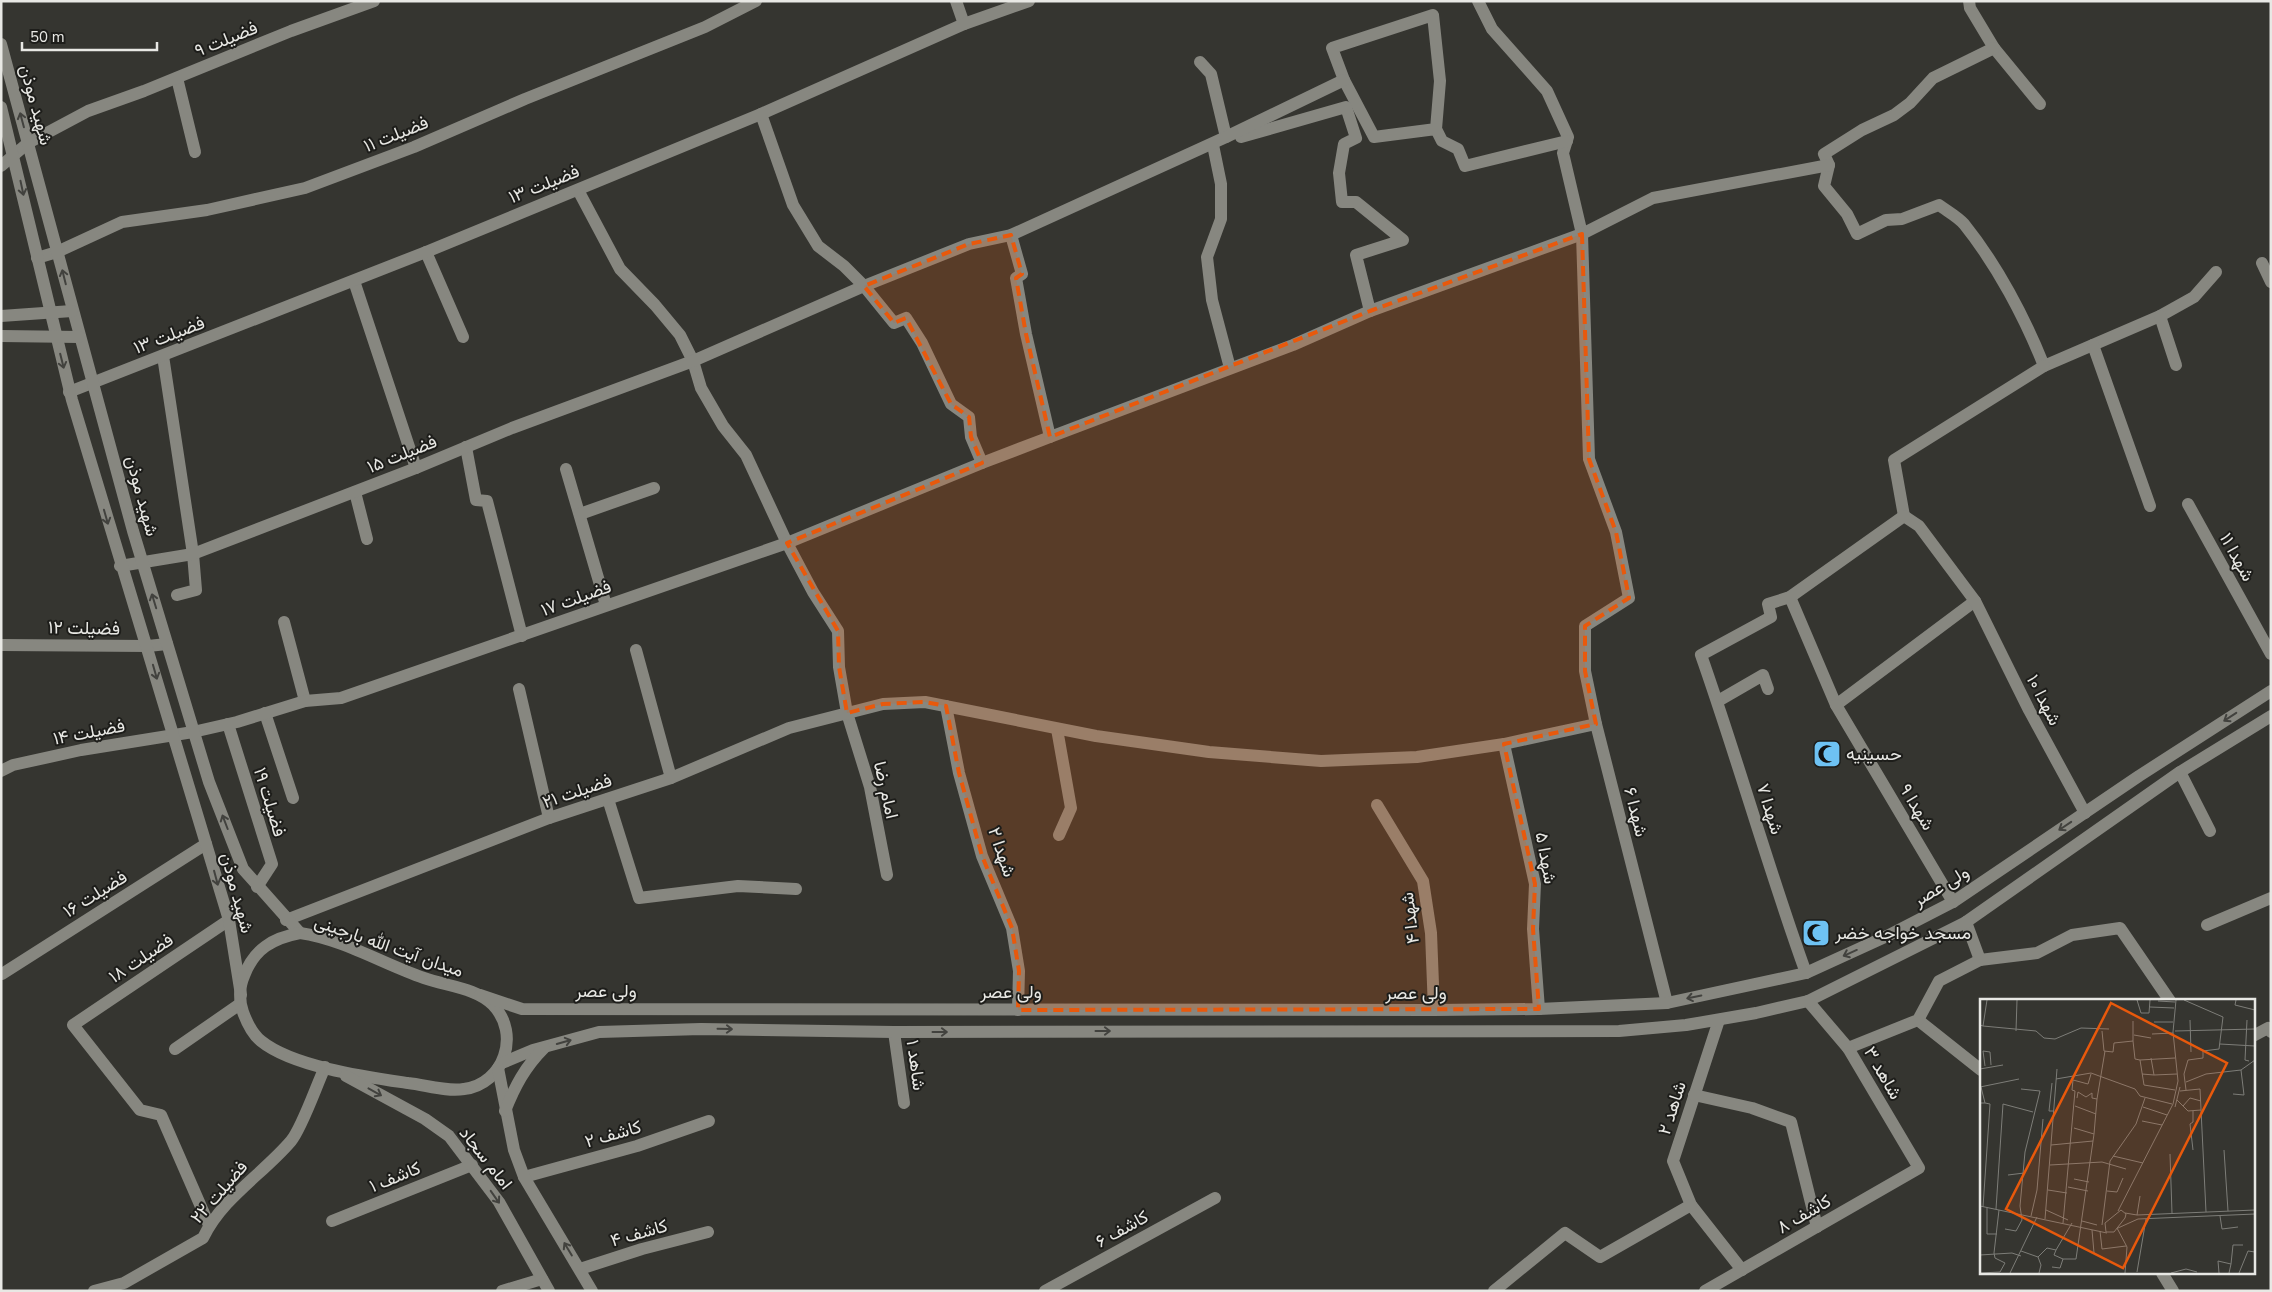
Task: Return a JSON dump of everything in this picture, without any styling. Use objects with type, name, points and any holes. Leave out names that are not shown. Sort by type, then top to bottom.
[{"type":"street","name":"فضیلت ۹","points":[[1,166],[28,143],[88,111],[177,78],[291,31],[374,1]]},
{"type":"street","name":"فضیلت ۱۱","points":[[37,258],[57,252],[122,222],[206,210],[305,188],[414,147],[524,99],[705,27],[756,1]]},
{"type":"street","points":[[956,1],[964,24]]},
{"type":"street","name":"فضیلت ۱۳","points":[[69,392],[426,252],[761,114],[964,24],[1029,1]]},
{"type":"street","points":[[1478,1],[1492,29],[1547,91],[1568,137],[1563,153],[1582,234]]},
{"type":"street","points":[[1969,1],[1970,8],[1994,48],[2040,104]]},
{"type":"street","points":[[1436,128],[1374,137],[1344,80],[1332,48],[1433,15],[1440,81],[1436,128],[1442,141],[1458,149],[1465,166],[1567,141]]},
{"type":"street","name":"شهید موذن","points":[[1,44],[79,337],[142,561],[209,782],[243,869],[256,887],[300,933]]},
{"type":"street","points":[[1994,48],[1933,78],[1910,103],[1894,115],[1862,130],[1824,154],[1829,165],[1824,186],[1847,214],[1857,234],[1886,220],[1902,219],[1939,205],[1963,223],[1990,262],[2028,325],[2044,366]]},
{"type":"street","points":[[1200,62],[1210,74],[1226,137]]},
{"type":"street","points":[[177,78],[195,152]]},
{"type":"street","points":[[1209,146],[1344,80]]},
{"type":"street","name":"شهید موذن","points":[[1,107],[14,155],[69,392],[120,566],[148,646],[228,920],[240,1000]]},
{"type":"street","points":[[1209,146],[1346,107],[1356,138],[1344,144],[1339,173],[1342,202],[1356,202],[1403,240],[1356,256],[1370,311]]},
{"type":"street","points":[[761,114],[797,212],[818,246],[844,266],[864,286],[894,323],[906,318],[922,343],[951,404],[969,417],[971,437],[982,463]]},
{"type":"street","points":[[1209,146],[1221,184],[1221,219],[1207,256],[1212,300],[1230,368]]},
{"type":"street","name":"فضیلت ۱۵","points":[[120,566],[193,554],[416,468],[512,428],[693,362],[864,286],[969,244],[1011,235],[1209,146]]},
{"type":"street","name":"فضیلت ۱۷","points":[[173,734],[194,732],[228,724],[305,701],[341,698],[787,544],[982,463],[1293,345],[1370,311],[1582,234],[1653,198],[1829,165]]},
{"type":"street","name":"امام رضا","points":[[578,190],[620,269],[655,305],[680,335],[693,362],[701,388],[723,426],[746,455],[787,544],[813,592],[838,632],[839,667],[847,713],[870,787],[887,875]]},
{"type":"street","name":"شهدا ۶","points":[[1582,234],[1589,459],[1616,532],[1629,598],[1585,626],[1586,671],[1596,724],[1667,1003]]},
{"type":"street","points":[[1011,235],[1022,274],[1016,278],[1026,334],[1050,437]]},
{"type":"street","points":[[426,252],[463,336]]},
{"type":"street","points":[[2262,263],[2271,282]]},
{"type":"street","points":[[1790,597],[1904,516],[1894,460],[2044,366],[2160,316],[2194,297],[2216,272]]},
{"type":"street","points":[[354,281],[416,468]]},
{"type":"street","points":[[1,316],[72,311]]},
{"type":"street","points":[[2160,316],[2176,365]]},
{"type":"street","points":[[1,336],[79,337]]},
{"type":"street","points":[[2093,345],[2150,506]]},
{"type":"street","points":[[163,356],[193,554],[196,590],[177,595]]},
{"type":"street","points":[[466,447],[476,500],[487,501],[522,636]]},
{"type":"street","points":[[566,469],[606,605]]},
{"type":"street","points":[[580,514],[654,488]]},
{"type":"street","points":[[355,492],[367,539]]},
{"type":"street","name":"شهدا ۱۱","points":[[2188,504],[2271,654]]},
{"type":"street","name":"شهدا ۱۰","points":[[1904,516],[1919,526],[1975,601],[2029,710],[2085,812],[2097,830]]},
{"type":"street","name":"شهدا ۷","points":[[1790,597],[1768,604],[1771,617],[1701,655],[1718,702],[1783,911],[1806,973]]},
{"type":"street","name":"شهدا ۹","points":[[1790,597],[1836,705],[1953,902]]},
{"type":"street","points":[[1836,705],[1975,601]]},
{"type":"street","points":[[284,622],[305,701]]},
{"type":"street","name":"فضیلت ۱۲","points":[[1,645],[148,646],[167,644]]},
{"type":"street","points":[[636,650],[671,778]]},
{"type":"street","points":[[1718,702],[1763,675],[1768,689]]},
{"type":"street","points":[[519,689],[549,818]]},
{"type":"street","name":"ولی عصر","points":[[480,995],[522,1008],[1434,1010],[1539,1009],[1667,1003],[1806,973],[1887,936],[1953,902],[2085,812],[2271,691]]},
{"type":"street","name":"فضیلت ۲۱","points":[[286,920],[549,818],[671,778],[789,728],[883,704],[925,702],[1057,729],[1209,752],[1321,761],[1417,757],[1504,744],[1596,724]]},
{"type":"street","name":"شهدا ۲","points":[[946,706],[959,773],[982,856],[1012,928],[1019,970],[1018,1031]]},
{"type":"street","points":[[265,713],[293,798]]},
{"type":"street","points":[[175,1049],[240,1000],[247,1024],[260,1040],[277,1052],[329,1068],[394,1081],[464,1089],[479,1085],[492,1076],[500,1066],[545,1047],[599,1032],[701,1029],[894,1032],[1619,1031],[1686,1026],[1808,1001],[1966,922],[2180,772],[2271,716]]},
{"type":"street","name":"فضیلت ۱۹","points":[[228,724],[272,864],[256,887]]},
{"type":"street","points":[[1057,729],[1071,808],[1059,835]]},
{"type":"street","name":"فضیلت ۱۴","points":[[7,768],[173,734]]},
{"type":"street","name":"شهدا ۵","points":[[1504,744],[1535,884],[1533,929],[1539,1009]]},
{"type":"street","points":[[2180,772],[2210,830]]},
{"type":"street","points":[[608,799],[639,898],[738,886],[796,889]]},
{"type":"street","name":"شهدا ۴","points":[[1377,805],[1423,881],[1431,933],[1434,1010]]},
{"type":"street","name":"فضیلت ۱۶","points":[[2,974],[206,844]]},
{"type":"street","points":[[2207,925],[2271,898]]},
{"type":"street","name":"فضیلت ۱۸","points":[[209,1225],[161,1115],[140,1110],[74,1025],[228,920]]},
{"type":"street","points":[[1966,922],[1980,960]]},
{"type":"street","points":[[1848,1048],[1918,1020],[1940,981],[1980,960],[2037,953],[2072,935],[2120,928],[2169,999]]},
{"type":"street","name":"میدان آیت الله بارجینی","points":[[240,1000],[241,983],[248,963],[262,948],[280,937],[300,933],[332,940],[424,978],[480,995],[493,1005],[502,1018],[507,1033],[507,1048],[500,1066]]},
{"type":"street","name":"شاهد ۳","points":[[1808,1001],[1848,1048],[1919,1168]]},
{"type":"street","name":"شاهد ۲","points":[[1719,1020],[1672,1161],[1692,1205],[1742,1270]]},
{"type":"street","points":[[1918,1020],[1980,1069]]},
{"type":"street","points":[[2254,1035],[2268,1028],[2271,1032]]},
{"type":"street","name":"شاهد ۱","points":[[894,1032],[904,1103]]},
{"type":"street","points":[[505,1111],[514,1088],[528,1064],[545,1047]]},
{"type":"street","name":"امام سجاد","points":[[500,1066],[505,1111],[514,1150],[524,1178],[592,1291]]},
{"type":"street","name":"امام سجاد","points":[[329,1068],[425,1119],[449,1136],[499,1202],[549,1291]]},
{"type":"street","name":"فضیلت ۲۲","points":[[94,1291],[124,1283],[203,1238],[209,1225],[237,1193],[292,1139],[329,1068]]},
{"type":"street","points":[[1694,1095],[1752,1108],[1791,1122],[1818,1227]]},
{"type":"street","name":"کاشف ۲","points":[[524,1178],[637,1146],[709,1121]]},
{"type":"street","name":"کاشف ۱","points":[[332,1221],[472,1165]]},
{"type":"street","name":"کاشف ۸","points":[[1705,1291],[1919,1168]]},
{"type":"street","name":"کاشف ۶","points":[[1045,1291],[1215,1198]]},
{"type":"street","points":[[1494,1291],[1565,1233],[1600,1257],[1692,1205]]},
{"type":"street","name":"کاشف ۴","points":[[580,1269],[642,1249],[708,1232]]},
{"type":"street","points":[[2163,1274],[2173,1291]]},
{"type":"street","points":[[502,1291],[542,1279]]},
{"type":"highlighted area","points":[[1582,234],[1589,459],[1616,532],[1629,598],[1585,626],[1585,671],[1596,724],[1504,744],[1535,884],[1533,929],[1539,1009],[1018,1010],[1019,971],[1012,928],[982,856],[959,773],[946,706],[925,702],[883,704],[847,713],[839,667],[838,631],[787,543],[982,463],[971,437],[969,417],[951,404],[906,318],[894,323],[864,286],[969,244],[1011,235],[1022,274],[1016,278],[1026,334],[1050,437],[1370,311]]},
{"type":"place","name":"حسینیه","points":[[1827,754]]},
{"type":"place","name":"مسجد خواجه خضر","points":[[1816,933]]}]
